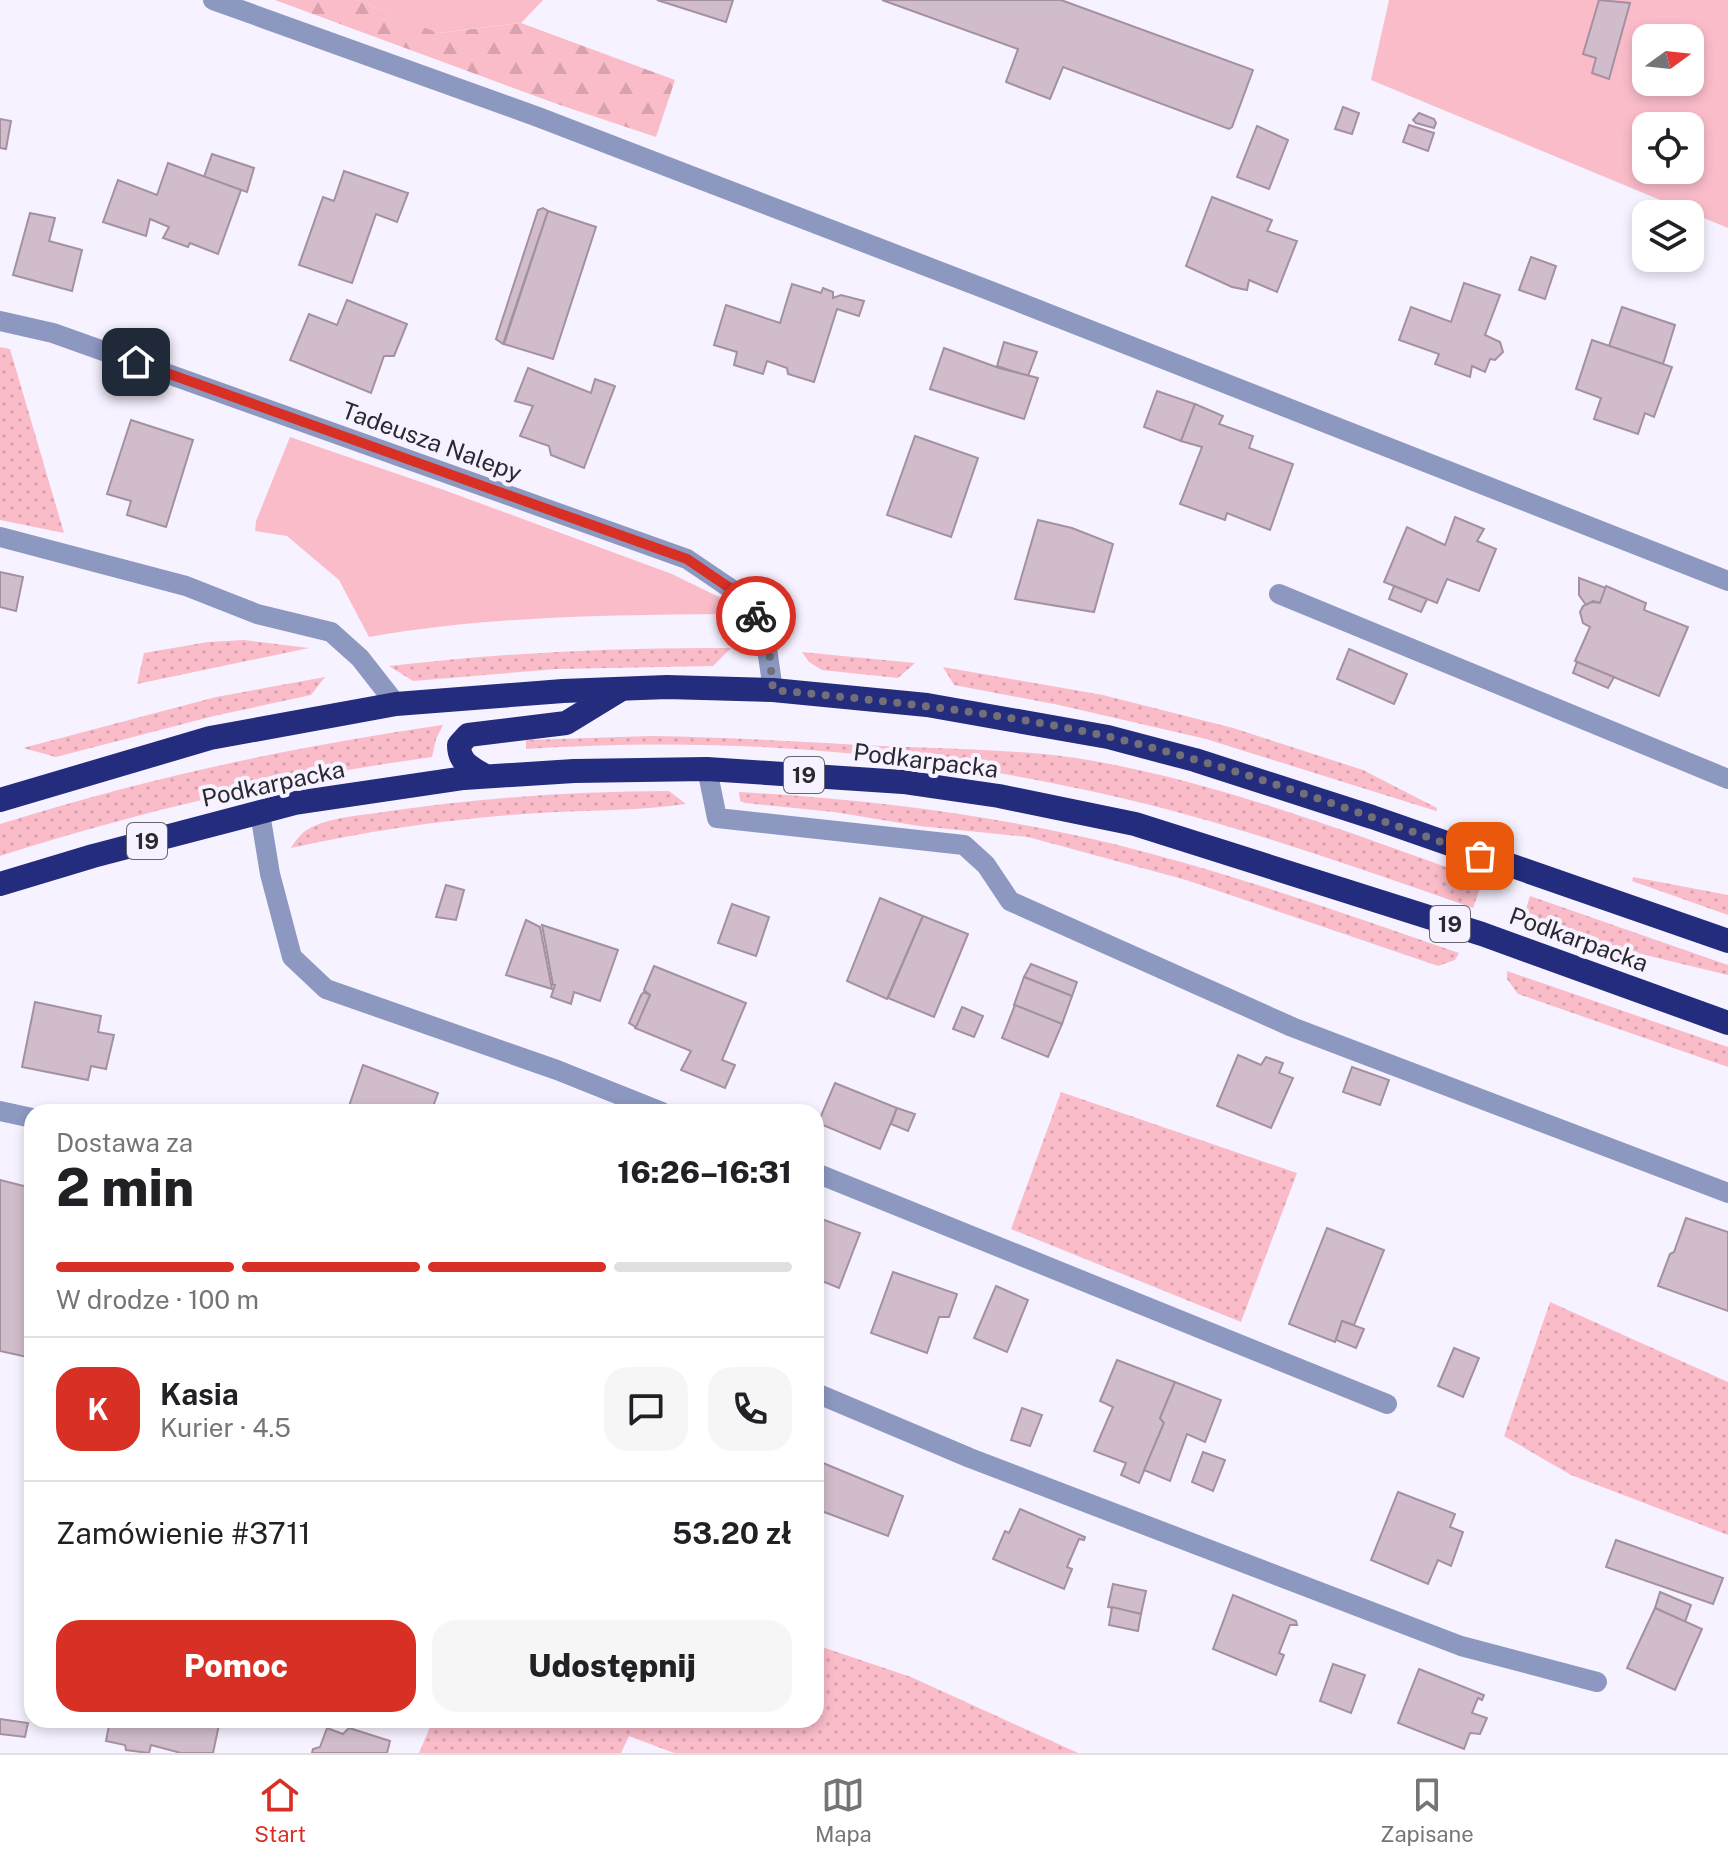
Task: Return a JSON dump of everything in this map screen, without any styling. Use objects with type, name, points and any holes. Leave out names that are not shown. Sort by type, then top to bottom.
[{"type":"highway","name":"Podkarpacka","points":[[1,797],[210,738],[396,704],[667,687],[773,690],[927,705],[1108,737],[1195,760],[1372,817],[1728,941]]},
{"type":"highway","points":[[485,776],[462,761],[459,754],[459,745],[468,735],[566,723],[622,689]]},
{"type":"highway","name":"Podkarpacka","points":[[0,884],[107,852],[295,803],[485,776],[707,769],[903,782],[999,796],[1135,824],[1468,929],[1728,1023]]},
{"type":"street","points":[[213,0],[553,122],[1728,581]]},
{"type":"street","name":"Tadeusza Nalepy","points":[[0,321],[53,333],[687,559],[749,601],[769,649],[773,690]]},
{"type":"street","points":[[0,537],[186,586],[257,614],[331,632],[360,658],[396,704]]},
{"type":"street","points":[[1279,594],[1728,779]]},
{"type":"street","points":[[707,769],[717,818],[964,845],[986,865],[1010,901],[1292,1027],[1728,1193]]},
{"type":"street","points":[[260,813],[270,874],[292,957],[326,989],[557,1070],[642,1104]]},
{"type":"street","points":[[0,1111],[24,1116]]},
{"type":"street","points":[[824,1176],[1387,1404]]},
{"type":"street","points":[[824,1396],[985,1464],[1461,1646],[1597,1682]]},
{"type":"green space","points":[[275,0],[358,0],[439,33],[521,23],[675,80],[656,137],[557,104]]},
{"type":"green space","points":[[358,0],[543,0],[521,23],[438,33]]},
{"type":"green space","points":[[1389,0],[1728,0],[1728,228],[1704,218],[1704,200],[1660,200],[1371,80]]},
{"type":"green space","points":[[0,347],[10,349],[64,533],[0,520]]},
{"type":"green space","points":[[290,437],[672,574],[721,598],[729,614],[504,621],[369,637],[339,580],[287,536],[255,531],[256,521]]},
{"type":"green space","points":[[244,640],[309,648],[137,684],[144,653],[208,642]]},
{"type":"green space","points":[[731,648],[713,666],[557,669],[413,681],[389,666],[560,652]]},
{"type":"green space","points":[[802,652],[915,663],[898,678],[822,670],[809,662]]},
{"type":"green space","points":[[943,667],[1103,695],[1233,728],[1363,770],[1437,808],[1436,811],[1206,739],[1059,705],[954,685]]},
{"type":"green space","points":[[325,677],[311,695],[214,716],[56,757],[23,748],[216,697]]},
{"type":"green space","points":[[443,725],[432,757],[214,797],[106,824],[0,856],[0,824],[55,807],[220,766],[330,743]]},
{"type":"green space","points":[[651,736],[988,750],[1094,761],[1242,797],[1483,880],[1473,908],[1290,846],[1151,805],[1032,779],[889,757],[816,750],[672,744],[526,749],[526,740]]},
{"type":"green space","points":[[669,791],[686,804],[477,818],[383,830],[291,848],[309,829],[350,816],[529,796]]},
{"type":"green space","points":[[739,792],[930,810],[1071,834],[1161,856],[1247,882],[1459,953],[1455,960],[1438,966],[1186,880],[1028,837],[745,803],[740,801]]},
{"type":"green space","points":[[1633,877],[1728,895],[1728,915],[1632,881]]},
{"type":"green space","points":[[1530,896],[1728,965],[1728,975],[1521,925]]},
{"type":"green space","points":[[1507,971],[1728,1047],[1728,1067],[1518,994],[1507,979]]},
{"type":"green space","points":[[1061,1092],[1297,1173],[1241,1322],[1011,1229]]},
{"type":"green space","points":[[1550,1302],[1728,1382],[1728,1535],[1571,1475],[1504,1436]]},
{"type":"green space","points":[[824,1648],[911,1677],[1078,1753],[674,1753],[629,1736],[621,1753],[419,1753],[430,1728],[824,1728]]},
{"type":"building","points":[[657,0],[733,0],[726,22]]},
{"type":"building","points":[[882,0],[1061,0],[1253,70],[1229,129],[1063,67],[1050,99],[1006,82],[1018,49]]},
{"type":"building","points":[[1599,0],[1630,3],[1609,79],[1592,73],[1596,58],[1583,54]]},
{"type":"building","points":[[1343,107],[1359,113],[1352,134],[1335,129]]},
{"type":"building","points":[[1419,113],[1434,119],[1434,128],[1413,120]]},
{"type":"building","points":[[0,119],[11,121],[6,149],[0,148]]},
{"type":"building","points":[[1409,125],[1434,133],[1428,151],[1403,142]]},
{"type":"building","points":[[1257,126],[1288,140],[1269,189],[1237,177]]},
{"type":"building","points":[[212,154],[254,168],[247,192],[204,177]]},
{"type":"building","points":[[168,163],[241,190],[218,254],[190,243],[188,247],[163,238],[169,227],[150,219],[146,236],[103,222],[118,180],[157,195]]},
{"type":"building","points":[[344,171],[408,193],[397,222],[376,214],[352,283],[299,265],[323,197],[334,201]]},
{"type":"building","points":[[1212,197],[1272,220],[1267,231],[1297,241],[1277,292],[1249,280],[1247,290],[1232,287],[1186,266]]},
{"type":"building","points":[[543,208],[548,211],[503,344],[496,339],[538,210]]},
{"type":"building","points":[[548,211],[596,227],[553,359],[504,344]]},
{"type":"building","points":[[30,213],[55,218],[49,241],[82,250],[72,291],[13,275]]},
{"type":"building","points":[[1531,257],[1556,266],[1545,299],[1519,290]]},
{"type":"building","points":[[1464,283],[1500,295],[1485,335],[1500,342],[1503,352],[1495,360],[1490,359],[1485,372],[1472,366],[1470,377],[1435,364],[1439,354],[1399,340],[1411,307],[1451,322]]},
{"type":"building","points":[[792,284],[821,293],[823,288],[833,292],[833,298],[841,295],[864,301],[859,316],[837,309],[814,382],[788,374],[787,368],[767,361],[763,374],[734,365],[737,352],[714,345],[726,305],[780,323]]},
{"type":"building","points":[[347,300],[407,324],[394,356],[384,356],[371,393],[290,360],[309,314],[337,325]]},
{"type":"building","points":[[1622,307],[1675,325],[1663,364],[1609,346]]},
{"type":"building","points":[[1592,340],[1672,367],[1654,417],[1645,413],[1638,434],[1594,419],[1601,398],[1576,389]]},
{"type":"building","points":[[1004,342],[1037,352],[1028,376],[997,366]]},
{"type":"building","points":[[944,348],[1038,378],[1024,419],[930,389]]},
{"type":"building","points":[[528,368],[591,393],[595,379],[615,386],[584,468],[551,455],[549,446],[520,436],[533,406],[515,401]]},
{"type":"building","points":[[1157,391],[1195,404],[1181,441],[1144,427]]},
{"type":"building","points":[[1195,404],[1223,416],[1219,424],[1253,436],[1249,448],[1293,464],[1270,530],[1227,513],[1225,520],[1180,504],[1202,447],[1181,441]]},
{"type":"building","points":[[131,420],[193,440],[166,527],[127,515],[131,501],[107,494]]},
{"type":"building","points":[[915,436],[978,458],[951,537],[887,515]]},
{"type":"building","points":[[1455,517],[1484,529],[1477,541],[1496,549],[1479,591],[1447,579],[1437,603],[1384,582],[1407,527],[1445,545]]},
{"type":"building","points":[[1038,520],[1072,528],[1113,544],[1094,612],[1015,599]]},
{"type":"building","points":[[0,572],[23,577],[16,611],[0,607]]},
{"type":"building","points":[[1579,578],[1606,588],[1600,603],[1593,601],[1586,605],[1579,595]]},
{"type":"building","points":[[1394,586],[1427,599],[1421,612],[1389,599]]},
{"type":"building","points":[[1606,586],[1646,603],[1644,610],[1688,627],[1659,696],[1575,661],[1590,627],[1583,623],[1580,612],[1583,606],[1600,603]]},
{"type":"building","points":[[1349,649],[1407,674],[1394,704],[1337,679]]},
{"type":"building","points":[[1577,662],[1614,677],[1608,688],[1573,673]]},
{"type":"building","points":[[446,885],[464,890],[456,920],[436,917]]},
{"type":"building","points":[[880,898],[923,916],[887,999],[847,981]]},
{"type":"building","points":[[732,904],[769,917],[756,956],[718,943]]},
{"type":"building","points":[[923,916],[968,934],[934,1017],[888,998]]},
{"type":"building","points":[[526,920],[540,927],[552,989],[506,975]]},
{"type":"building","points":[[542,925],[618,950],[600,1001],[574,992],[571,1004],[551,997],[555,985]]},
{"type":"building","points":[[1031,964],[1077,982],[1072,996],[1024,977]]},
{"type":"building","points":[[654,966],[746,1003],[722,1060],[735,1065],[725,1088],[681,1070],[691,1051],[635,1028],[650,995],[644,990]]},
{"type":"building","points":[[1024,977],[1072,996],[1062,1024],[1014,1005]]},
{"type":"building","points":[[644,992],[650,995],[636,1027],[629,1023]]},
{"type":"building","points":[[35,1002],[101,1016],[98,1032],[114,1035],[106,1069],[91,1066],[88,1080],[22,1067]]},
{"type":"building","points":[[1015,1005],[1062,1024],[1048,1057],[1002,1038]]},
{"type":"building","points":[[962,1007],[983,1016],[974,1037],[953,1029]]},
{"type":"building","points":[[1238,1055],[1261,1065],[1266,1057],[1283,1063],[1279,1073],[1293,1078],[1271,1128],[1217,1106]]},
{"type":"building","points":[[363,1065],[438,1093],[434,1104],[350,1104]]},
{"type":"building","points":[[1352,1067],[1389,1080],[1380,1105],[1343,1092]]},
{"type":"building","points":[[835,1083],[897,1108],[880,1149],[824,1126],[824,1109]]},
{"type":"building","points":[[897,1108],[915,1114],[908,1131],[891,1124]]},
{"type":"building","points":[[0,1180],[24,1186],[24,1356],[0,1351]]},
{"type":"building","points":[[1686,1218],[1728,1232],[1728,1311],[1658,1286]]},
{"type":"building","points":[[824,1220],[860,1233],[839,1288],[824,1282]]},
{"type":"building","points":[[1327,1228],[1384,1250],[1354,1325],[1342,1321],[1335,1342],[1289,1324]]},
{"type":"building","points":[[893,1272],[957,1294],[949,1317],[939,1317],[927,1353],[871,1333]]},
{"type":"building","points":[[996,1286],[1028,1300],[1007,1352],[974,1338]]},
{"type":"building","points":[[1342,1321],[1364,1329],[1356,1348],[1336,1340]]},
{"type":"building","points":[[1454,1348],[1479,1358],[1463,1397],[1438,1386]]},
{"type":"building","points":[[1117,1360],[1175,1382],[1160,1418],[1164,1423],[1139,1483],[1121,1475],[1126,1463],[1094,1451],[1113,1407],[1100,1401]]},
{"type":"building","points":[[1175,1382],[1221,1400],[1205,1442],[1187,1434],[1170,1481],[1144,1470],[1164,1423],[1160,1418]]},
{"type":"building","points":[[1022,1408],[1042,1415],[1030,1446],[1011,1440]]},
{"type":"building","points":[[1203,1452],[1225,1460],[1213,1491],[1192,1482]]},
{"type":"building","points":[[824,1463],[903,1496],[888,1536],[824,1512]]},
{"type":"building","points":[[1398,1492],[1455,1514],[1450,1527],[1463,1532],[1451,1566],[1438,1560],[1428,1584],[1371,1560]]},
{"type":"building","points":[[1020,1509],[1085,1537],[1084,1540],[1079,1539],[1067,1567],[1072,1569],[1064,1589],[993,1559],[1005,1531],[1009,1533]]},
{"type":"building","points":[[1616,1540],[1723,1578],[1713,1604],[1606,1567]]},
{"type":"building","points":[[1113,1584],[1146,1591],[1141,1614],[1108,1607]]},
{"type":"building","points":[[1660,1592],[1691,1605],[1685,1622],[1655,1608]]},
{"type":"building","points":[[1233,1595],[1296,1621],[1297,1625],[1290,1625],[1279,1653],[1284,1655],[1276,1675],[1213,1649]]},
{"type":"building","points":[[1112,1607],[1141,1614],[1138,1631],[1109,1625]]},
{"type":"building","points":[[1655,1608],[1702,1629],[1675,1690],[1627,1668]]},
{"type":"building","points":[[1333,1664],[1365,1675],[1351,1713],[1320,1701]]},
{"type":"building","points":[[1419,1669],[1484,1695],[1482,1700],[1478,1698],[1472,1713],[1487,1718],[1480,1734],[1470,1733],[1464,1749],[1398,1723]]},
{"type":"building","points":[[0,1719],[24,1722],[24,1728],[27,1728],[25,1737],[0,1734]]},
{"type":"building","points":[[108,1728],[218,1728],[213,1753],[181,1753],[151,1745],[149,1753],[126,1750],[125,1745],[106,1741]]},
{"type":"building","points":[[327,1728],[343,1734],[349,1728],[390,1741],[387,1753],[312,1753],[313,1749],[320,1747]]},
{"type":"way so far","points":[[756,616],[769,649],[773,690],[927,705],[1108,737],[1195,760],[1372,817],[1480,856]]},
{"type":"route","points":[[136,362],[687,559],[749,601],[756,616]]}]
